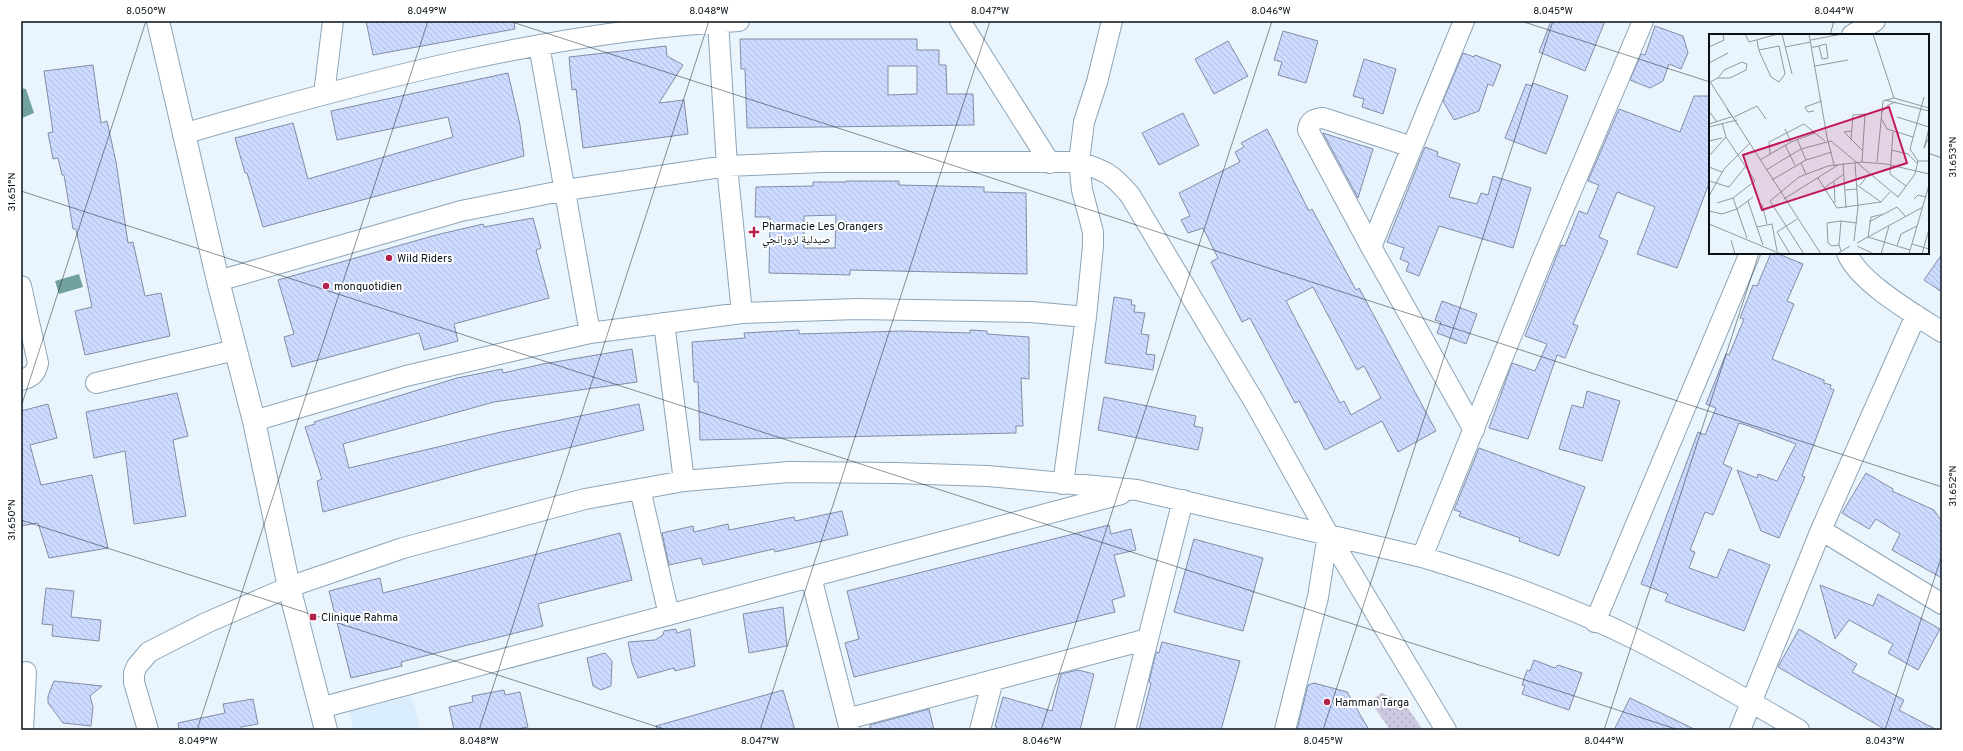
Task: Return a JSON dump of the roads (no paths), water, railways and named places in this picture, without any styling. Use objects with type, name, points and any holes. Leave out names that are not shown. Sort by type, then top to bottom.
[{"type":"street","points":[[158,21],[218,281],[254,421],[289,587],[326,730]]},
{"type":"street","points":[[324,94],[333,21]]},
{"type":"street","points":[[183,134],[324,94],[628,26],[739,21]]},
{"type":"street","points":[[960,21],[1050,163]]},
{"type":"street","points":[[1063,484],[1086,317],[1093,232],[1082,190],[1079,162],[1084,122],[1097,82],[1112,21]]},
{"type":"street","points":[[1371,247],[1464,21]]},
{"type":"street","points":[[1422,557],[1541,262],[1643,21]]},
{"type":"street","points":[[1841,34],[1847,21]]},
{"type":"street","points":[[1854,34],[1875,21]]},
{"type":"street","points":[[718,22],[727,166],[742,313]]},
{"type":"street","points":[[539,45],[566,190],[590,334]]},
{"type":"street","points":[[1412,147],[1323,118],[1314,119],[1309,124],[1308,130],[1371,247],[1474,430]]},
{"type":"street","points":[[218,281],[461,211],[566,190],[727,166],[823,162],[1079,162],[1098,168],[1115,178],[1130,195],[1255,403],[1328,534],[1446,730]]},
{"type":"street","points":[[1595,622],[1750,254]]},
{"type":"street","points":[[1847,254],[1850,260],[1880,291],[1942,332]]},
{"type":"street","points":[[21,286],[38,362],[37,370],[33,376],[21,380]]},
{"type":"street","points":[[254,421],[406,376],[590,334],[742,313],[857,309],[1031,312],[1086,317]]},
{"type":"street","points":[[1740,730],[1750,702],[1821,530],[1916,315]]},
{"type":"street","points":[[664,323],[684,481]]},
{"type":"street","points":[[96,383],[235,350]]},
{"type":"street","points":[[148,730],[134,682],[134,673],[137,666],[149,652],[206,623],[289,587],[410,546],[585,498],[684,481],[789,472],[988,476],[1137,490],[1422,557],[1456,567],[1537,597],[1636,640],[1799,730]]},
{"type":"street","points":[[640,489],[669,615]]},
{"type":"street","points":[[320,708],[1137,490]]},
{"type":"street","points":[[1125,730],[1183,500]]},
{"type":"street","points":[[1821,530],[1942,604]]},
{"type":"street","points":[[1285,730],[1318,596],[1328,534]]},
{"type":"street","points":[[811,577],[848,724],[993,680],[1148,639]]},
{"type":"street","points":[[23,730],[26,672]]},
{"type":"street","points":[[980,730],[993,680]]},
{"type":"place","name":"Pharmacie Les Orangers صيدلية لزورانجي","points":[[754,232]]},
{"type":"place","name":"Wild Riders","points":[[389,258]]},
{"type":"place","name":"monquotidien","points":[[326,286]]},
{"type":"place","name":"Clinique Rahma","points":[[313,617]]},
{"type":"place","name":"Hamman Targa","points":[[1327,702]]}]
